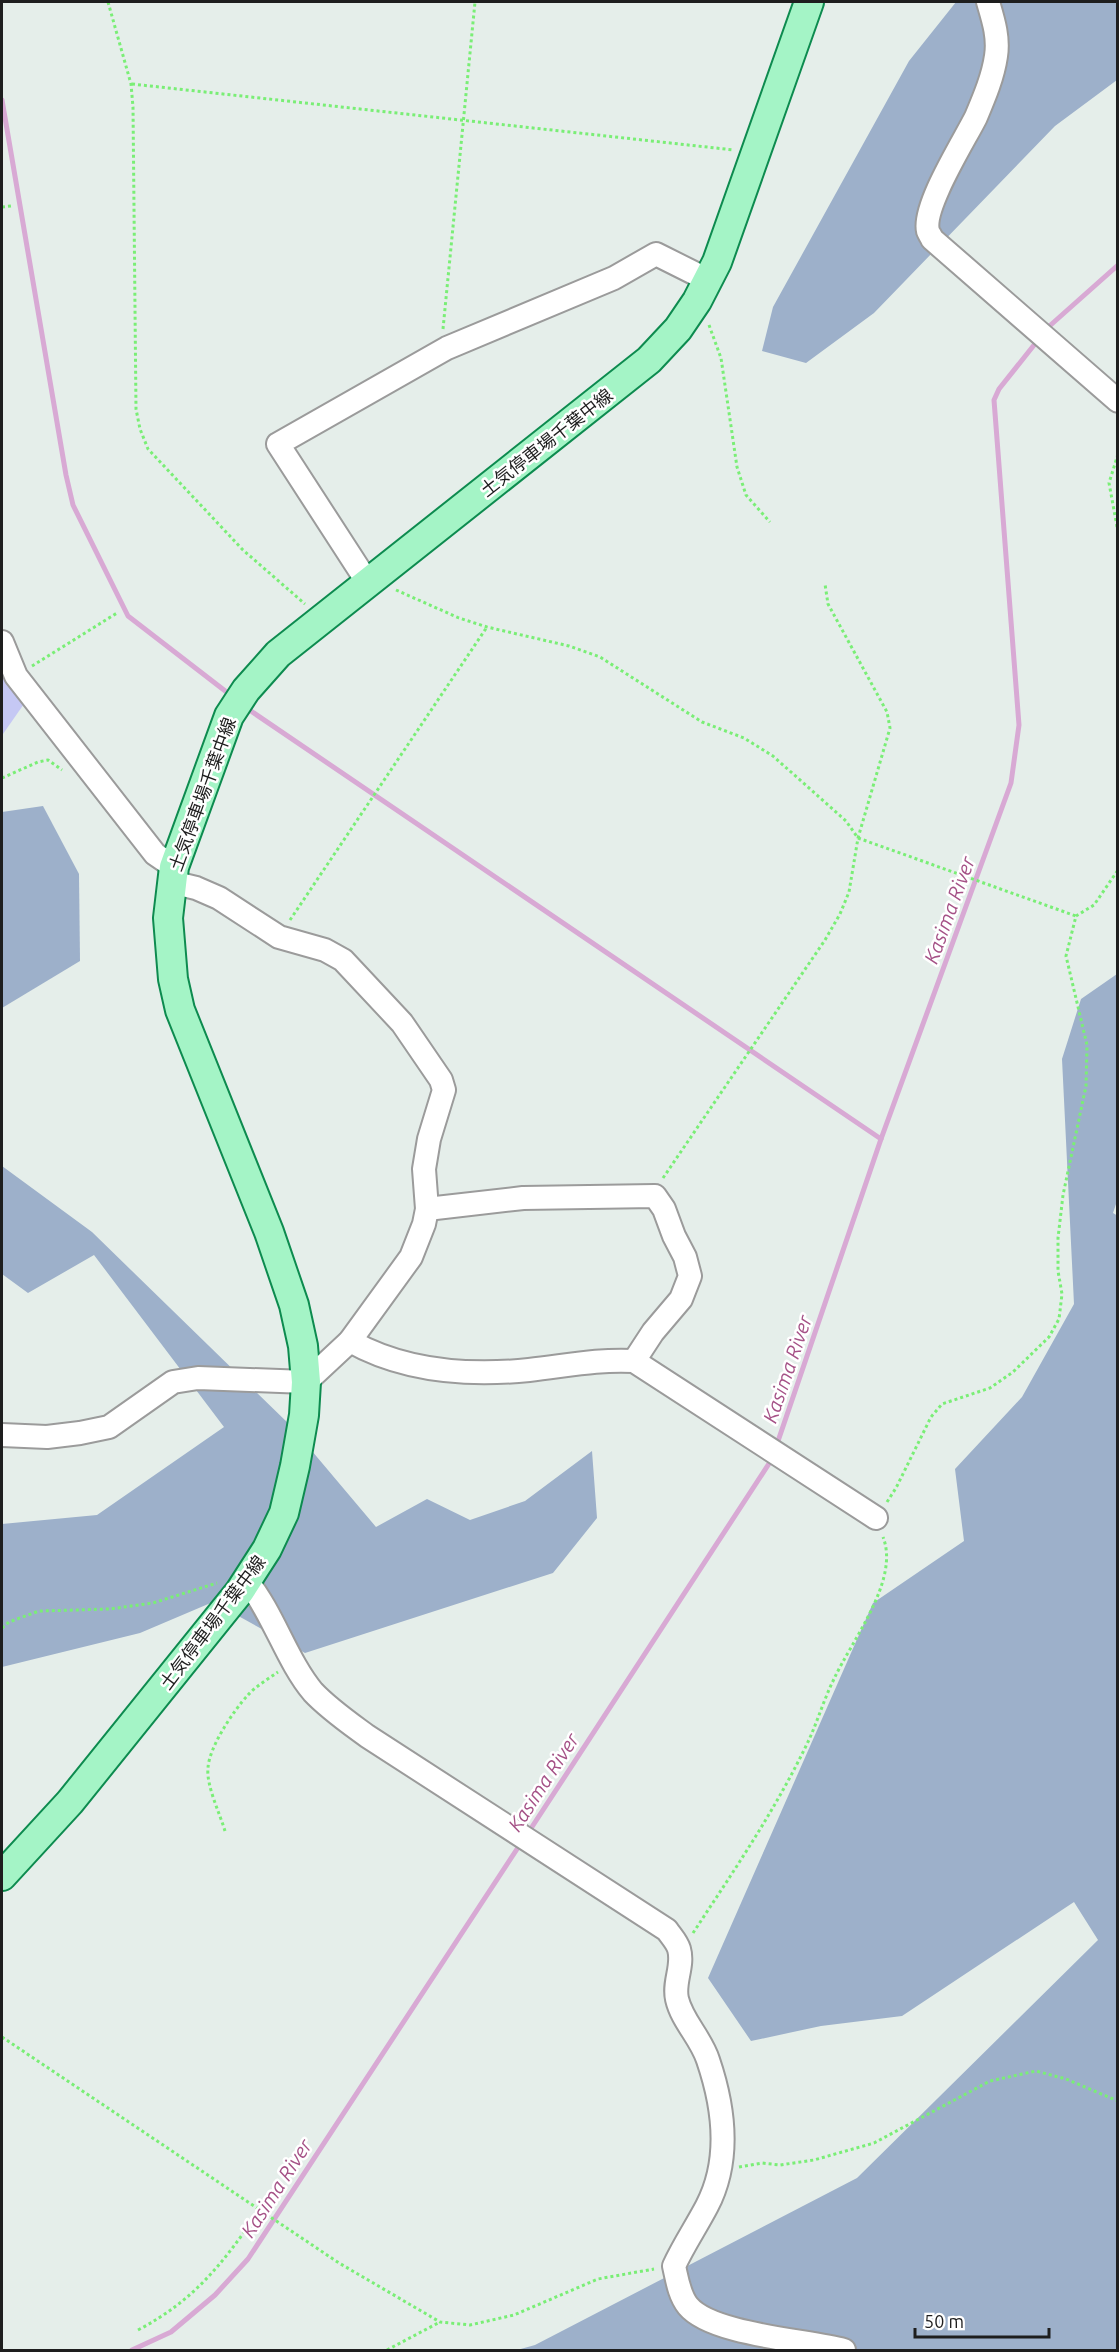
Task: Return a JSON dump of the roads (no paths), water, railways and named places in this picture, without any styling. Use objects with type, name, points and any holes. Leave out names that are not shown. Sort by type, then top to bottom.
[{"type":"main road","name":"土気停車場千葉中線","points":[[2,1876],[70,1802],[244,1586],[267,1549],[284,1513],[304,1415],[306,1382],[303,1346],[294,1305],[273,1242],[180,1010],[172,979],[168,918],[173,874],[229,716],[246,690],[278,654],[649,360],[678,329],[703,290],[717,262],[809,2]]},
{"type":"street","points":[[988,2],[996,26],[996,54],[990,81],[976,117],[941,182],[929,214],[928,230],[932,239],[1118,401]]},
{"type":"street","points":[[372,580],[278,444],[440,352],[614,278],[656,254],[703,290]]},
{"type":"street","points":[[2,642],[16,676],[173,874],[219,898],[279,937],[325,950],[343,960],[402,1023],[441,1080],[443,1096],[429,1140],[424,1169],[426,1209],[424,1224],[411,1257],[350,1341],[306,1382],[198,1378],[173,1382],[109,1426],[80,1433],[47,1437],[2,1435]]},
{"type":"street","points":[[426,1209],[523,1198],[655,1196],[664,1209],[685,1257],[690,1276],[681,1299],[653,1332],[634,1360]]},
{"type":"street","points":[[350,1341],[366,1350],[392,1359],[454,1372],[528,1370],[605,1359],[634,1360],[876,1518]]},
{"type":"street","points":[[244,1586],[259,1596],[313,1691],[332,1710],[367,1736],[668,1929],[679,1946],[680,1952],[677,1998],[686,2021],[707,2057],[720,2101],[724,2137],[718,2171],[708,2205],[688,2236],[674,2266],[680,2290],[689,2307],[706,2319],[731,2328],[844,2350]]},
{"type":"waterway","points":[[2,100],[73,505],[128,616],[233,697]]},
{"type":"waterway","name":"Kasima River","points":[[1045,330],[1118,265]]},
{"type":"waterway","name":"Kasima River","points":[[776,1447],[881,1139],[1011,783],[1019,725],[994,400],[999,389],[1038,340]]},
{"type":"waterway","points":[[245,707],[881,1139]]},
{"type":"waterway","name":"Kasima River","points":[[528,1833],[772,1459]]},
{"type":"waterway","name":"Kasima River","points":[[132,2350],[171,2332],[215,2295],[248,2259],[521,1843]]}]
